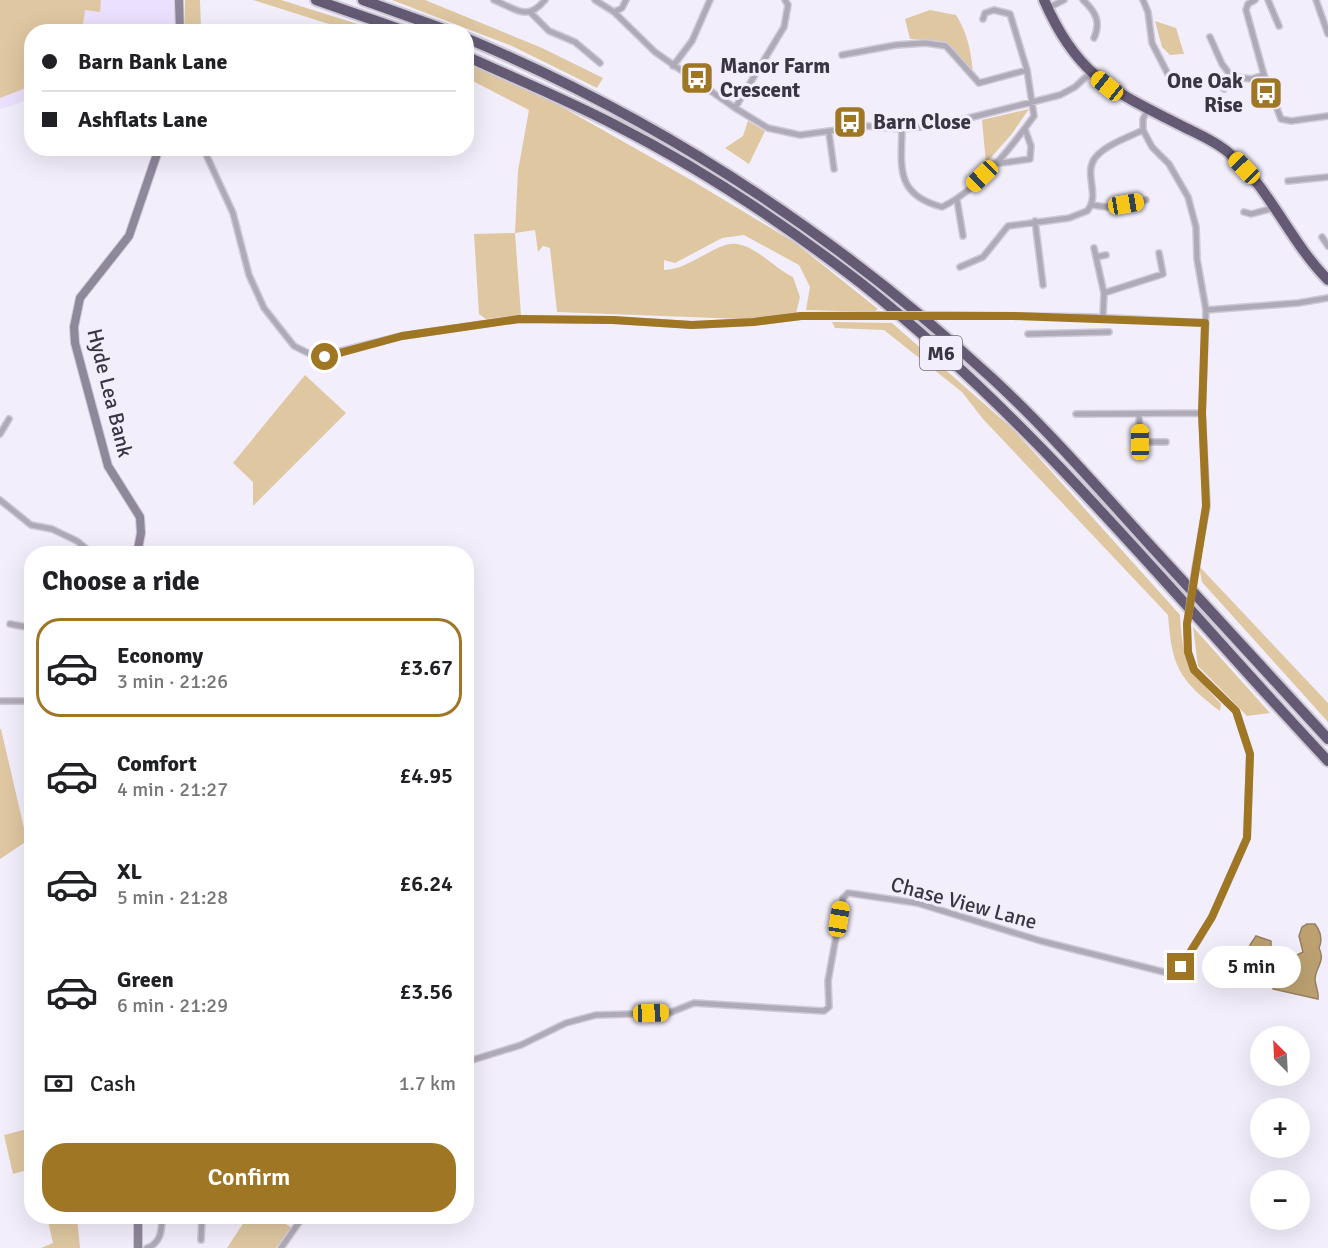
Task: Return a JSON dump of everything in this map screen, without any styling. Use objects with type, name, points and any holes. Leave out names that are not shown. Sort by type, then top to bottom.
[{"type":"highway","points":[[316,0],[385,24]]},
{"type":"highway","points":[[363,0],[430,24]]},
{"type":"highway","points":[[1046,4],[1062,37],[1090,73],[1116,92],[1212,141],[1230,154],[1328,279]]},
{"type":"highway","name":"M6","points":[[474,41],[534,67],[626,113],[747,185],[871,274],[993,380],[1089,475],[1328,739]]},
{"type":"highway","name":"M6","points":[[474,60],[616,125],[742,199],[862,284],[985,391],[1054,459],[1328,761]]},
{"type":"street","points":[[179,0],[180,24]]},
{"type":"street","points":[[494,0],[525,13],[531,13],[545,0]]},
{"type":"street","points":[[595,0],[614,12],[655,52],[673,66],[735,108],[768,128],[800,135],[829,133],[867,126],[902,129],[945,124],[1068,92],[1090,73]]},
{"type":"street","points":[[614,12],[622,8],[626,0]]},
{"type":"street","points":[[673,66],[692,40],[711,0]]},
{"type":"street","points":[[735,108],[784,27],[788,5],[785,0]]},
{"type":"street","points":[[1046,4],[1064,0]]},
{"type":"street","points":[[1083,0],[1097,17],[1099,27],[1094,38]]},
{"type":"street","points":[[1143,0],[1148,12],[1152,43],[1172,82]]},
{"type":"street","points":[[1255,0],[1248,4],[1246,10],[1264,75],[1284,122],[1328,116]]},
{"type":"street","points":[[1268,0],[1279,26]]},
{"type":"street","points":[[1316,0],[1328,34]]},
{"type":"street","points":[[902,129],[901,171],[909,190],[921,202],[942,207],[957,200],[994,164],[1025,129],[1034,116],[1027,70],[1010,14],[994,10],[985,13],[983,19]]},
{"type":"street","points":[[531,13],[549,31],[575,42],[600,63]]},
{"type":"street","points":[[1210,37],[1222,64],[1231,76],[1251,79],[1264,75]]},
{"type":"street","points":[[842,55],[926,43],[946,46],[979,82],[1027,70]]},
{"type":"street","points":[[1224,89],[1231,76]]},
{"type":"street","points":[[1076,414],[1202,413],[1206,310],[1197,259],[1196,227],[1188,197],[1169,164],[1152,147],[1143,130],[1143,119],[1148,109]]},
{"type":"street","points":[[994,164],[1030,159],[1031,146],[1025,129]]},
{"type":"street","points":[[1092,205],[1093,160],[1106,149],[1143,130]]},
{"type":"street","points":[[829,133],[834,170]]},
{"type":"street","name":"Hyde Lea Bank","points":[[139,546],[141,533],[140,517],[108,466],[75,343],[74,327],[80,298],[129,236],[156,156]]},
{"type":"street","points":[[207,156],[233,213],[249,275],[264,309],[294,346],[316,357],[402,336],[519,319],[613,320],[692,325],[753,322],[801,316],[952,315],[1103,317],[1205,323]]},
{"type":"street","points":[[1288,181],[1328,177]]},
{"type":"street","points":[[957,200],[963,236]]},
{"type":"street","points":[[960,267],[984,257],[1008,226],[1080,214],[1092,205],[1107,207],[1146,200]]},
{"type":"street","points":[[1244,212],[1251,214],[1274,208]]},
{"type":"street","points":[[1035,221],[1043,285]]},
{"type":"street","points":[[1322,237],[1328,246]]},
{"type":"street","points":[[1094,249],[1104,293],[1103,317]]},
{"type":"street","points":[[1104,293],[1163,274],[1159,253]]},
{"type":"street","points":[[1096,257],[1106,255]]},
{"type":"street","points":[[1206,310],[1298,303],[1328,298]]},
{"type":"street","points":[[1093,332],[1094,317]]},
{"type":"street","points":[[1028,334],[1109,332]]},
{"type":"street","name":"Chase View Lane","points":[[474,1060],[521,1045],[566,1023],[596,1015],[669,1013],[694,1003],[824,1011],[829,1007],[828,981],[843,898],[848,893],[917,903],[1041,941],[1164,972],[1183,966],[1212,917],[1247,838],[1250,754],[1236,711],[1194,670],[1188,652],[1187,624],[1206,506],[1202,413]]},
{"type":"street","points":[[1140,414],[1140,442],[1166,442]]},
{"type":"street","points":[[0,434],[9,419]]},
{"type":"street","points":[[0,500],[31,525],[52,529],[83,546]]},
{"type":"street","points":[[10,624],[24,627]]},
{"type":"street","points":[[0,701],[24,701]]},
{"type":"street","points":[[138,1224],[138,1248]]},
{"type":"street","points":[[147,1248],[152,1246],[162,1233],[162,1224]]},
{"type":"street","points":[[201,1240],[202,1224]]},
{"type":"street","points":[[281,1248],[298,1224]]},
{"type":"shaded area","points":[[0,0],[178,0],[178,24],[24,24],[24,101],[0,109]]},
{"type":"shaded area","points":[[0,0],[101,0],[100,12],[85,10],[83,24],[24,24],[24,89],[0,98]]},
{"type":"shaded area","points":[[185,0],[200,0],[201,24],[185,24]]},
{"type":"shaded area","points":[[253,0],[281,0],[358,24],[329,24]]},
{"type":"shaded area","points":[[392,0],[425,0],[542,48],[603,78],[597,88],[512,46],[474,31],[474,24],[455,24]]},
{"type":"shaded area","points":[[930,10],[956,15],[968,43],[973,73],[938,41],[910,39],[905,19]]},
{"type":"shaded area","points":[[1155,21],[1176,28],[1184,54],[1170,55],[1162,47]]},
{"type":"shaded area","points":[[474,66],[555,103],[691,180],[794,242],[878,309],[874,312],[806,310],[810,287],[799,265],[744,235],[722,238],[675,263],[664,260],[664,270],[684,265],[721,246],[737,244],[745,246],[793,277],[800,297],[796,313],[742,319],[557,312],[550,248],[543,246],[538,252],[535,230],[515,233],[518,171],[529,110],[474,82]]},
{"type":"shaded area","points":[[1029,109],[1011,135],[986,163],[982,120]]},
{"type":"shaded area","points":[[748,121],[765,131],[749,164],[725,148],[743,136]]},
{"type":"shaded area","points":[[515,233],[521,315],[486,319],[479,314],[474,234]]},
{"type":"shaded area","points":[[832,322],[892,323],[1014,430],[1180,615],[1183,644],[1190,665],[1221,704],[1220,711],[1195,690],[1180,670],[1172,647],[1168,615],[983,419],[962,392],[884,330],[835,328]]},
{"type":"shaded area","points":[[305,375],[346,413],[253,506],[253,482],[233,463]]},
{"type":"shaded area","points":[[1199,566],[1328,703],[1328,722],[1202,582]]},
{"type":"shaded area","points":[[1193,627],[1270,713],[1247,716],[1198,666]]},
{"type":"shaded area","points":[[0,729],[24,828],[24,843],[0,859]]},
{"type":"shaded area","points":[[1315,924],[1321,936],[1319,948],[1321,961],[1315,975],[1318,999],[1273,989],[1276,975],[1252,952],[1250,945],[1256,936],[1271,941],[1271,954],[1283,958],[1295,956],[1303,952],[1299,936],[1302,927]]},
{"type":"shaded area","points":[[24,1130],[24,1171],[13,1174],[4,1135]]},
{"type":"shaded area","points":[[49,1224],[78,1224],[80,1248],[41,1248],[53,1243]]},
{"type":"shaded area","points":[[243,1224],[286,1224],[291,1227],[276,1248],[227,1248]]},
{"type":"place","name":"Manor Farm Crescent","points":[[697,78]]},
{"type":"place","name":"One Oak Rise","points":[[1266,93]]},
{"type":"place","name":"Barn Close","points":[[850,122]]},
{"type":"route","points":[[325,357],[402,336],[492,322],[543,318],[692,325],[753,322],[801,316],[1094,317],[1205,323],[1202,413],[1206,506],[1187,624],[1188,652],[1194,670],[1236,711],[1250,754],[1247,838],[1212,917],[1181,967]]}]
